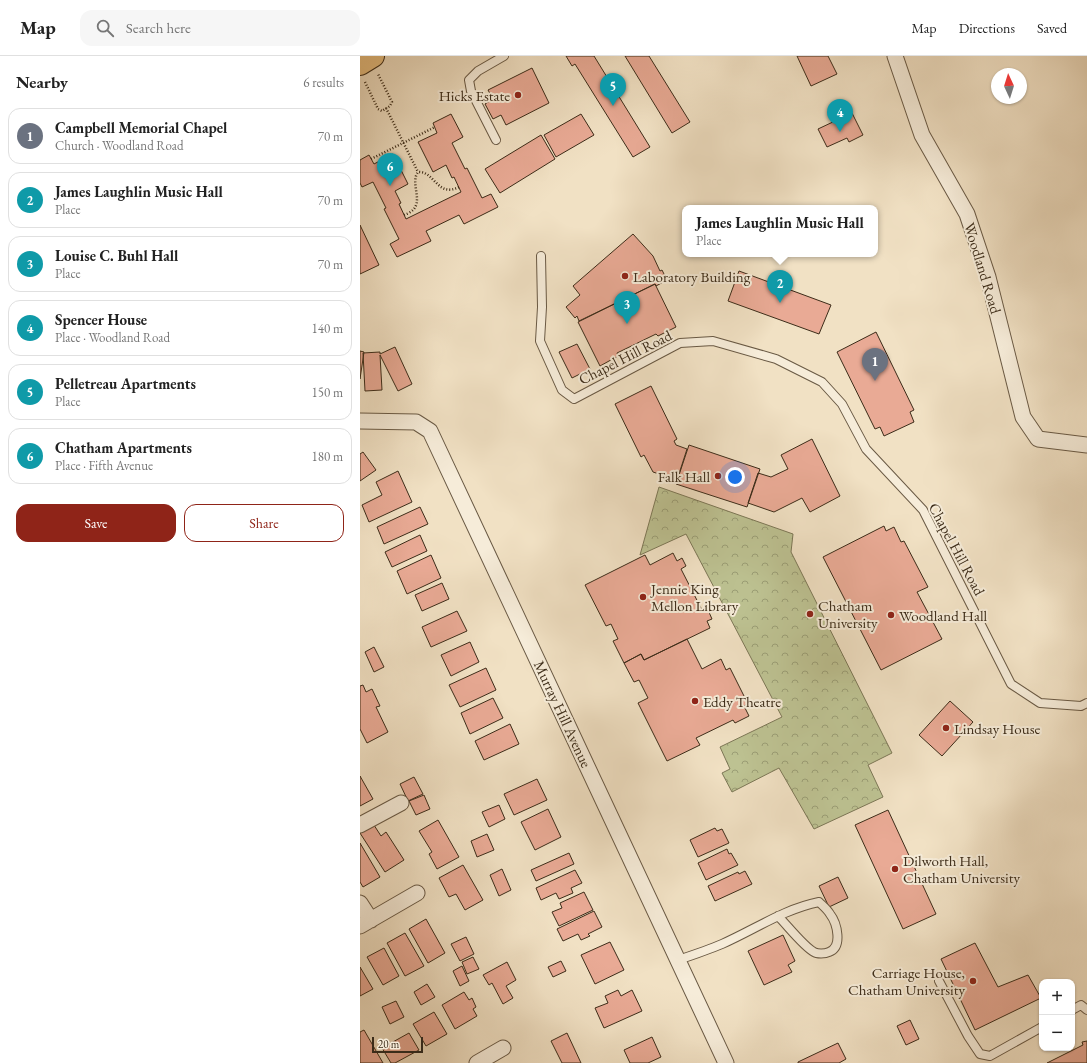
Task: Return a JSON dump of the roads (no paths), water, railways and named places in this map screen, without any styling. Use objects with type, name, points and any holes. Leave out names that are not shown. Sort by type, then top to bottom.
[{"type":"highway","points":[[360,64],[373,56]]},
{"type":"street","name":"Woodland Road","points":[[895,56],[922,135],[967,214],[988,277],[1023,417],[1038,439],[1087,445]]},
{"type":"street","name":"Murray Hill Avenue","points":[[360,421],[416,422],[430,431],[726,1063]]},
{"type":"street","points":[[360,825],[400,803]]},
{"type":"street","points":[[360,904],[365,923],[416,893]]},
{"type":"street","points":[[477,1063],[504,1048]]},
{"type":"lane","points":[[496,140],[471,91],[469,80],[478,71],[504,56]]},
{"type":"lane","name":"Chapel Hill Road","points":[[541,256],[542,307],[540,341],[562,390],[574,399],[680,343],[713,341],[776,359],[822,382],[842,404],[866,449],[923,510],[1011,684],[1040,703],[1080,706],[1087,703]]},
{"type":"lane","points":[[678,960],[722,944],[778,916],[804,905],[819,902],[831,915],[838,942],[834,950],[827,953],[814,952],[806,946],[778,916]]},
{"type":"lane","points":[[939,981],[968,1036],[980,1054],[990,1056],[1039,1029]]},
{"type":"lane","points":[[1075,1008],[1081,1005],[1087,1010]]},
{"type":"place","name":"Hicks Estate","points":[[518,95]]},
{"type":"place","name":"Pelletreau Apartments","points":[[613,106]]},
{"type":"place","name":"Spencer House","points":[[840,132]]},
{"type":"place","name":"Chatham Apartments","points":[[390,186]]},
{"type":"place","name":"Laboratory Building","points":[[625,276]]},
{"type":"place","name":"James Laughlin Music Hall","points":[[780,303]]},
{"type":"place","name":"Louise C. Buhl Hall","points":[[627,324]]},
{"type":"place","name":"Campbell Memorial Chapel","points":[[875,381]]},
{"type":"place","name":"Falk Hall","points":[[718,476]]},
{"type":"place","name":"Jennie King Mellon Library","points":[[643,597]]},
{"type":"place","name":"Chatham University","points":[[810,614]]},
{"type":"place","name":"Woodland Hall","points":[[891,615]]},
{"type":"place","name":"Eddy Theatre","points":[[695,701]]},
{"type":"place","name":"Lindsay House","points":[[946,728]]},
{"type":"place","name":"Dilworth Hall, Chatham University","points":[[895,869]]},
{"type":"place","name":"Carriage House, Chatham University","points":[[973,981]]}]
